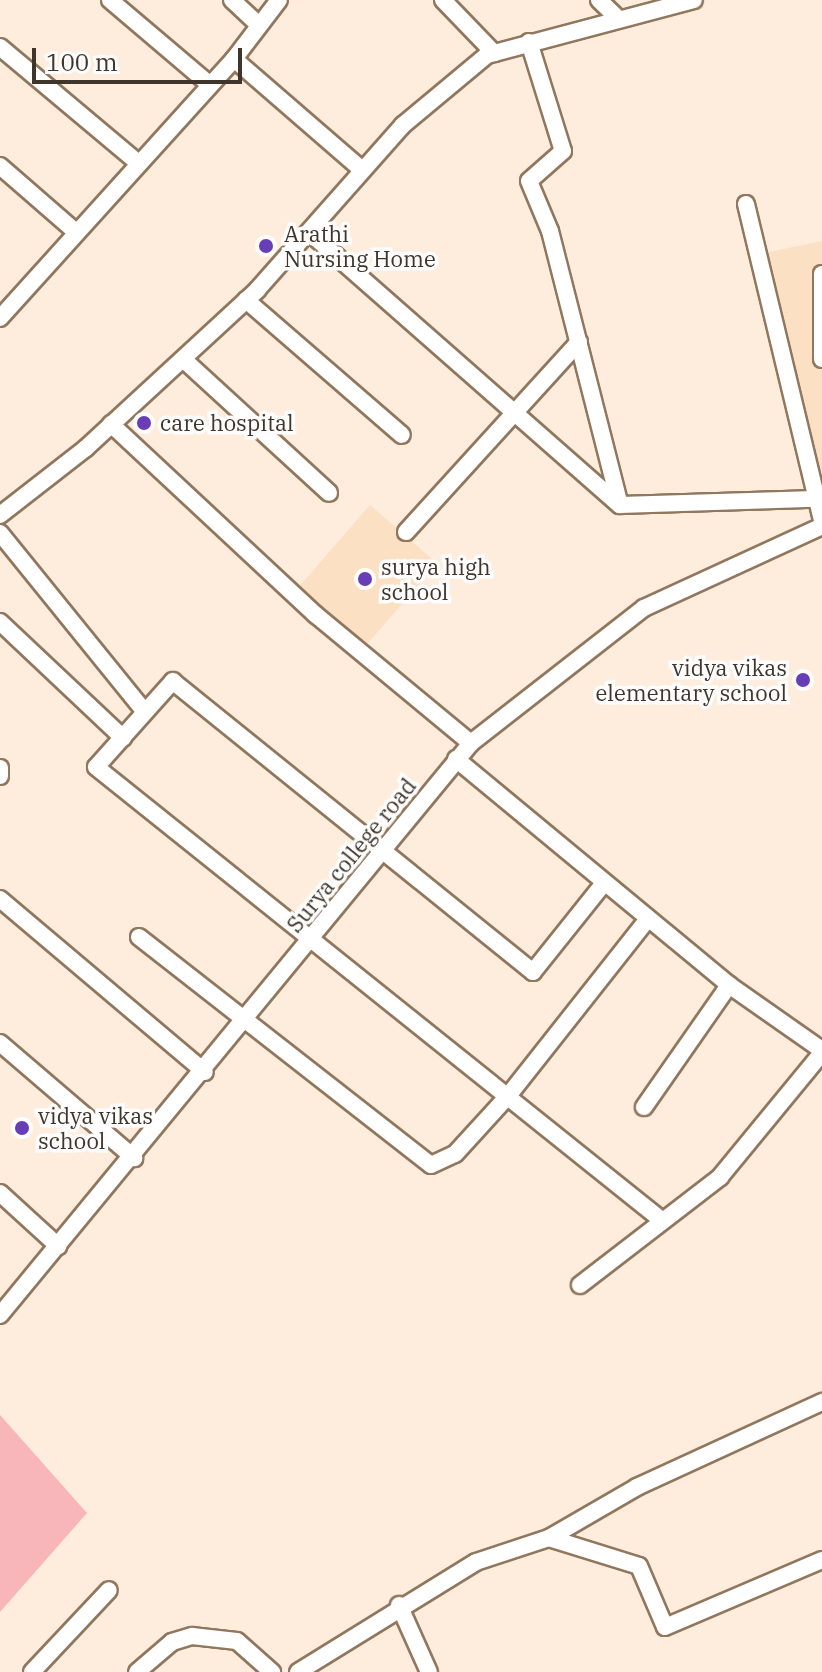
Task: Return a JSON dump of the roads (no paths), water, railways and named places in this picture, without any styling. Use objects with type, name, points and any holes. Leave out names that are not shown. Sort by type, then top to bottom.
[{"type":"street","points":[[110,0],[209,84]]},
{"type":"street","points":[[232,0],[257,23]]},
{"type":"street","points":[[0,318],[234,59],[257,23],[279,0]]},
{"type":"street","points":[[443,0],[494,53]]},
{"type":"street","points":[[599,0],[619,19]]},
{"type":"street","points":[[0,515],[111,424],[183,359],[246,300],[310,233],[403,125],[494,53],[694,0]]},
{"type":"street","points":[[529,42],[563,151],[529,181],[579,342],[620,505]]},
{"type":"street","points":[[0,47],[138,163]]},
{"type":"street","points":[[234,59],[362,170]]},
{"type":"street","points":[[0,166],[76,232]]},
{"type":"street","points":[[746,204],[822,524]]},
{"type":"street","points":[[310,233],[620,505],[815,499]]},
{"type":"street","points":[[822,274],[822,359]]},
{"type":"street","points":[[246,300],[402,435]]},
{"type":"street","points":[[406,532],[579,342]]},
{"type":"street","points":[[183,359],[329,493]]},
{"type":"street","points":[[111,424],[316,615],[471,743]]},
{"type":"street","name":"Surya college road","points":[[0,1315],[205,1072],[471,743],[644,608],[822,524]]},
{"type":"street","points":[[0,533],[145,712]]},
{"type":"street","points":[[0,622],[123,738]]},
{"type":"street","points":[[604,883],[533,972],[384,848],[173,681],[96,767],[659,1218]]},
{"type":"street","points":[[456,759],[729,985],[822,1052],[720,1177],[659,1218],[580,1285]]},
{"type":"street","points":[[0,768],[0,776]]},
{"type":"street","points":[[0,899],[205,1072]]},
{"type":"street","points":[[139,937],[243,1024],[431,1165],[455,1154],[508,1096],[648,919]]},
{"type":"street","points":[[644,1107],[729,985]]},
{"type":"street","points":[[0,1043],[134,1158]]},
{"type":"street","points":[[0,1193],[58,1246]]},
{"type":"street","points":[[298,1672],[399,1605],[476,1562],[549,1538],[637,1487],[822,1402]]},
{"type":"street","points":[[549,1538],[639,1566],[665,1627],[822,1560]]},
{"type":"street","points":[[32,1672],[109,1590]]},
{"type":"street","points":[[399,1605],[429,1672]]},
{"type":"street","points":[[137,1672],[172,1642],[192,1636],[237,1641],[272,1672]]},
{"type":"place","name":"Arathi Nursing Home","points":[[266,246]]},
{"type":"place","name":"care hospital","points":[[144,423]]},
{"type":"place","name":"surya high school","points":[[365,579]]},
{"type":"place","name":"vidya vikas elementary school","points":[[803,680]]},
{"type":"place","name":"vidya vikas school","points":[[22,1128]]}]
